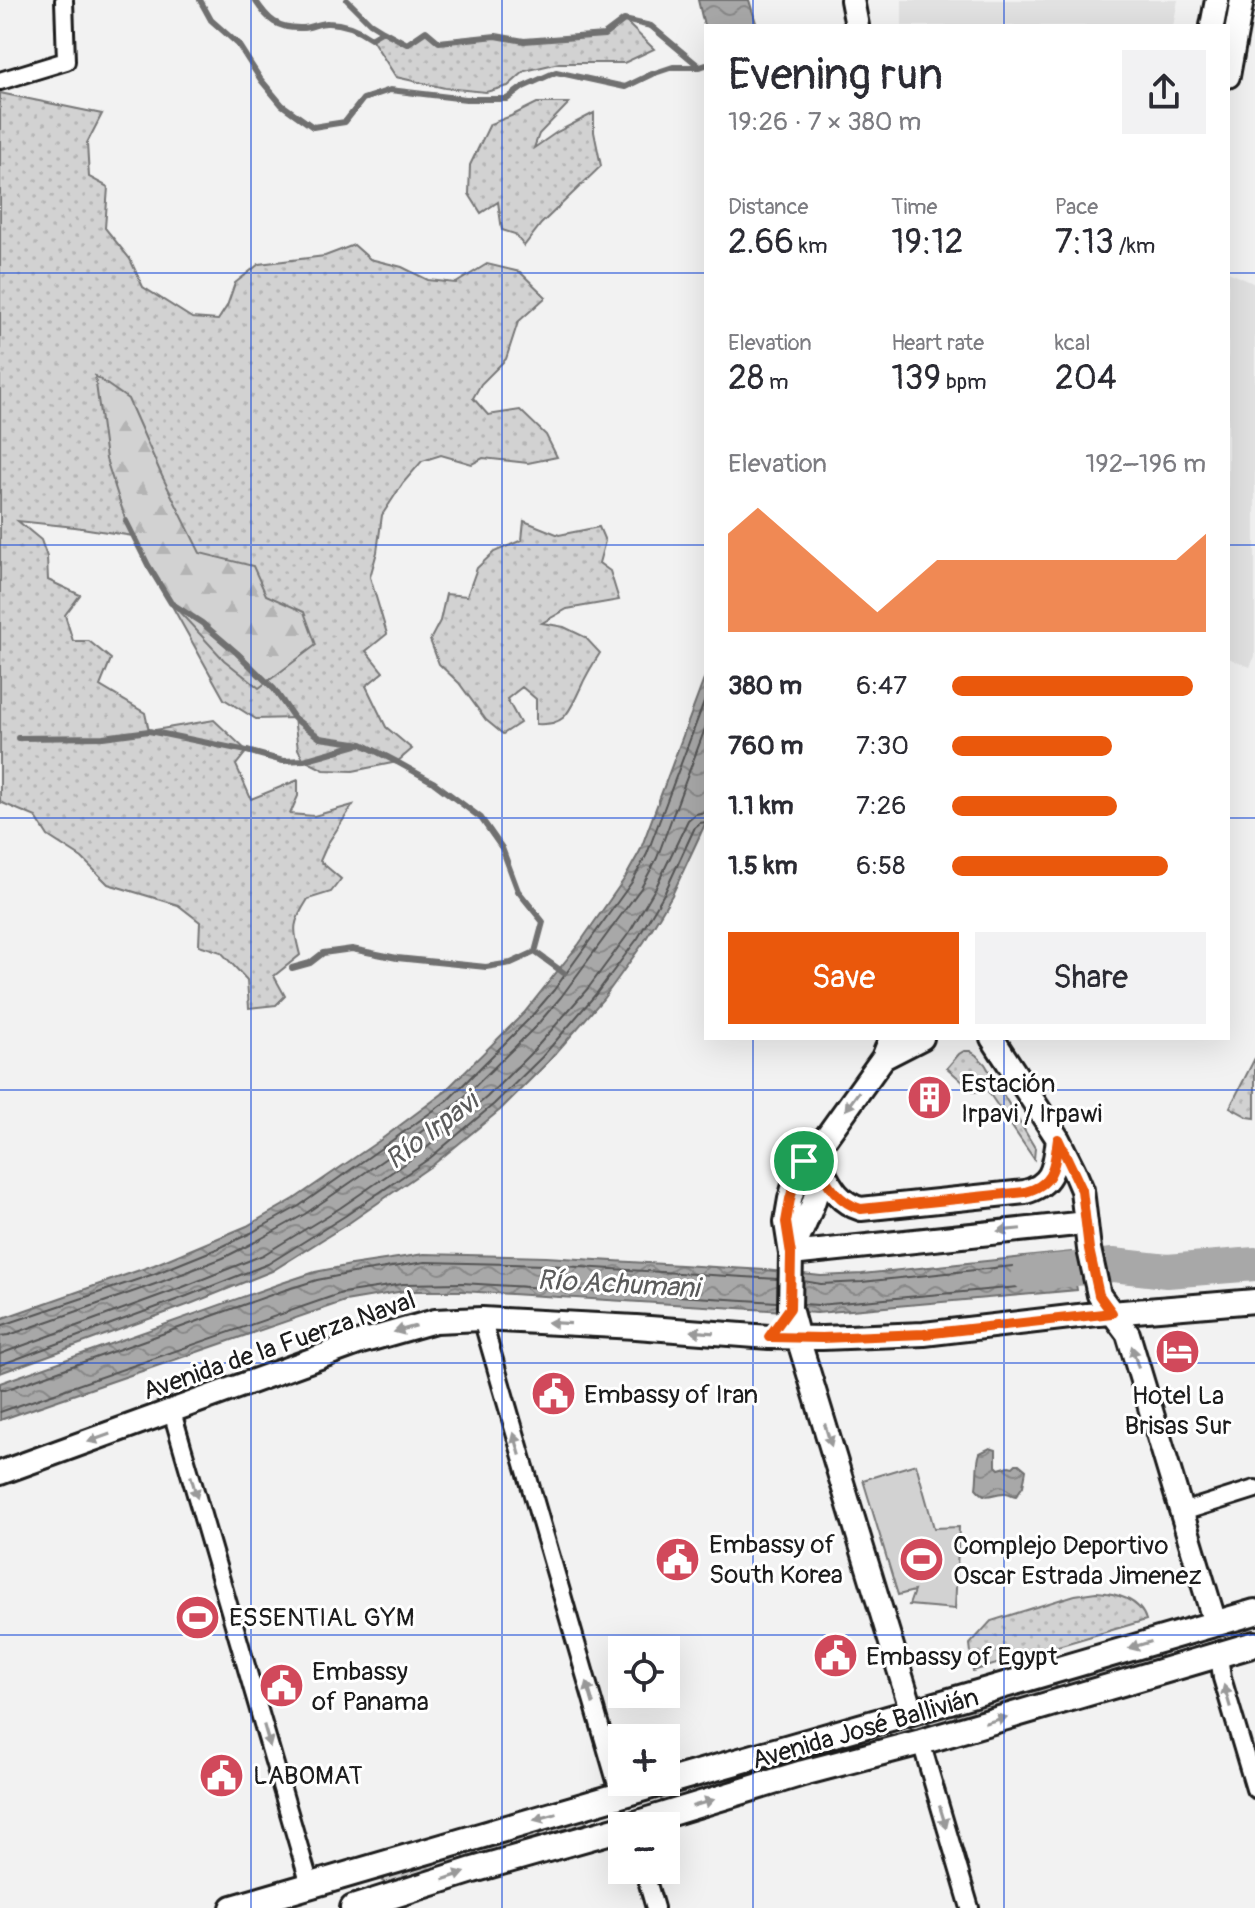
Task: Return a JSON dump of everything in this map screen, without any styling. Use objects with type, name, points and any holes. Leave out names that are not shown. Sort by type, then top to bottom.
[{"type":"main road","points":[[852,0],[857,24]]},
{"type":"main road","points":[[1212,24],[1217,0]]},
{"type":"main road","points":[[1230,65],[1242,0]]},
{"type":"main road","points":[[915,1040],[887,1048],[822,1143],[804,1161],[796,1178],[786,1222],[791,1260],[792,1319],[921,1742]]},
{"type":"main road","points":[[990,1040],[1058,1139],[1082,1190],[1089,1249],[1105,1304],[1128,1334],[1215,1623],[1219,1655]]},
{"type":"main road","points":[[822,1143],[819,1161],[831,1188],[841,1199],[861,1209],[1037,1189],[1050,1177],[1058,1139]]},
{"type":"main road","points":[[791,1260],[822,1169]]},
{"type":"main road","points":[[791,1260],[1086,1223]]},
{"type":"main road","name":"Avenida de la Fuerza Naval","points":[[0,1473],[361,1342],[435,1321],[482,1319],[769,1337],[792,1319],[924,1334],[1105,1304],[1255,1301]]},
{"type":"main road","name":"Avenida José Ballivián","points":[[680,1778],[1255,1612]]},
{"type":"main road","name":"Avenida José Ballivián","points":[[676,1812],[1255,1644]]},
{"type":"main road","name":"Avenida José Ballivián","points":[[233,1908],[314,1897],[617,1796]]},
{"type":"main road","points":[[353,1908],[608,1832]]},
{"type":"street","points":[[0,81],[66,61],[64,0]]},
{"type":"street","points":[[482,1319],[608,1754]]},
{"type":"street","points":[[172,1412],[314,1897]]},
{"type":"street","points":[[1182,1512],[1255,1489]]},
{"type":"street","points":[[1219,1655],[1222,1678],[1255,1789]]},
{"type":"street","points":[[921,1742],[970,1908]]},
{"type":"street","points":[[648,1884],[655,1908]]},
{"type":"shaded area","points":[[902,0],[1178,0],[1173,24],[902,24]]},
{"type":"shaded area","points":[[1230,273],[1255,284],[1255,656],[1250,667],[1230,659]]},
{"type":"green space","points":[[624,20],[654,49],[624,63],[559,63],[525,71],[508,86],[486,92],[445,88],[396,77],[371,38],[383,31],[407,44],[426,31],[439,42],[496,36],[524,41],[604,35]]},
{"type":"green space","points":[[0,93],[102,114],[87,143],[89,177],[108,187],[105,228],[130,259],[143,287],[192,318],[218,320],[235,283],[259,264],[325,256],[354,245],[370,259],[402,267],[428,280],[456,283],[487,264],[520,272],[546,297],[518,322],[506,359],[481,384],[473,398],[488,415],[520,410],[546,435],[557,457],[528,463],[483,458],[472,464],[441,455],[422,461],[382,515],[370,577],[387,634],[366,651],[383,672],[366,686],[386,727],[412,749],[397,762],[353,771],[324,770],[304,760],[298,749],[294,718],[256,719],[224,699],[133,536],[18,521],[41,540],[47,557],[48,580],[80,595],[65,615],[73,641],[89,641],[111,659],[100,686],[145,713],[149,731],[214,720],[247,751],[236,765],[251,799],[298,780],[298,796],[290,814],[314,816],[353,805],[320,861],[341,879],[331,892],[308,899],[299,914],[295,932],[300,955],[274,976],[285,996],[276,1005],[249,1008],[247,980],[221,952],[199,945],[200,922],[178,905],[108,884],[82,858],[48,836],[36,817],[0,802]]},
{"type":"green space","points":[[537,103],[569,103],[539,134],[534,148],[594,113],[594,132],[601,166],[541,224],[524,246],[515,234],[502,230],[498,202],[481,213],[469,194],[470,165],[490,124]]},
{"type":"green space","points":[[95,376],[128,399],[200,553],[253,566],[266,595],[304,612],[316,645],[259,688],[224,660],[171,603],[148,565],[126,521],[106,459]]},
{"type":"green space","points":[[524,521],[559,535],[599,527],[605,541],[599,563],[610,571],[619,600],[567,609],[542,623],[564,627],[585,637],[600,653],[570,710],[561,720],[536,724],[536,699],[522,687],[507,699],[520,723],[503,734],[486,720],[459,683],[439,664],[430,640],[440,621],[446,594],[467,596],[477,568],[494,552],[522,540]]},
{"type":"green space","points":[[964,1051],[970,1051],[985,1064],[1035,1148],[1034,1159],[987,1090],[974,1092],[947,1068]]},
{"type":"green space","points":[[1255,1058],[1255,1118],[1230,1107]]},
{"type":"green space","name":"Complejo Deportivo Oscar Estrada Jimenez","points":[[916,1464],[934,1528],[959,1527],[955,1609],[909,1605],[914,1591],[898,1595],[863,1480]]},
{"type":"green space","points":[[1096,1592],[1133,1602],[1146,1620],[973,1671],[970,1644],[991,1621],[1075,1595]]},
{"type":"green space","points":[[1159,1652],[1158,1660],[1071,1686],[1068,1683],[1072,1676]]},
{"type":"green space","points":[[1051,1683],[1057,1687],[1056,1690],[957,1719],[955,1716],[958,1710]]},
{"type":"green space","points":[[876,1734],[878,1740],[667,1803],[661,1800],[662,1796],[680,1796],[680,1790]]},
{"type":"green space","points":[[581,1818],[586,1822],[584,1827],[477,1857],[475,1854],[478,1848]]},
{"type":"green space","points":[[458,1853],[464,1857],[461,1863],[389,1885],[382,1881],[386,1875]]},
{"type":"water","points":[[698,0],[749,0],[756,24],[704,24]]},
{"type":"water","name":"Río Irpavi","points":[[704,679],[704,826],[672,895],[644,942],[603,999],[548,1062],[500,1110],[434,1164],[272,1271],[0,1373],[0,1319],[154,1265],[247,1226],[294,1199],[442,1094],[524,1013],[579,944],[640,851]]},
{"type":"water","name":"Río Achumani","points":[[1071,1252],[1077,1290],[817,1313],[462,1291],[404,1291],[345,1301],[0,1420],[0,1383],[282,1283],[351,1265],[424,1254],[546,1257],[821,1276]]},
{"type":"water","points":[[990,1448],[996,1450],[996,1466],[999,1469],[1019,1464],[1026,1470],[1023,1486],[1016,1496],[1005,1493],[986,1496],[976,1488],[980,1453]]},
{"type":"waterway","points":[[200,0],[211,20],[238,44],[261,80],[282,105],[313,127],[345,122],[363,99],[390,90],[466,99],[507,99],[523,87],[556,72],[625,87],[673,67],[700,67]]},
{"type":"waterway","points":[[255,0],[269,18],[286,27],[340,24],[371,38],[383,31],[407,44],[426,31],[439,42],[496,36],[524,41],[604,35],[624,20],[651,26],[700,67],[704,66]]},
{"type":"waterway","points":[[347,0],[370,23],[383,31]]},
{"type":"waterway","points":[[126,521],[171,603],[202,623],[237,653],[274,689],[294,718],[320,738],[362,744],[397,762],[433,782],[481,818],[502,848],[518,891],[543,922],[535,952],[564,973]]},
{"type":"waterway","points":[[18,738],[103,737],[149,731],[283,761],[304,760],[357,745]]},
{"type":"waterway","points":[[292,968],[310,963],[323,953],[352,949],[397,958],[486,967],[511,963],[535,952]]},
{"type":"waterway","name":"Río Achumani","points":[[1028,1274],[1113,1265],[1167,1271],[1255,1264]]},
{"type":"place","name":"Estación Irpavi / Irpawi","points":[[930,1098]]},
{"type":"place","name":"Hotel La Brisas Sur","points":[[1178,1352]]},
{"type":"place","name":"Embassy of Iran","points":[[553,1394]]},
{"type":"place","name":"Embassy of South Korea","points":[[678,1559]]},
{"type":"place","name":"Complejo Deportivo Oscar Estrada Jimenez","points":[[922,1560]]},
{"type":"place","name":"ESSENTIAL GYM","points":[[198,1617]]},
{"type":"place","name":"Embassy of Egypt","points":[[835,1656]]},
{"type":"place","name":"Embassy of Panama","points":[[281,1686]]},
{"type":"place","name":"LABOMAT","points":[[222,1775]]},
{"type":"route","points":[[1058,1139],[1082,1190],[1089,1249],[1099,1295],[1112,1313],[924,1334],[769,1337],[790,1308],[791,1254],[786,1222],[796,1178],[804,1161],[822,1143],[819,1161],[831,1188],[851,1206],[861,1209],[1037,1189],[1050,1177],[1058,1139]]}]
